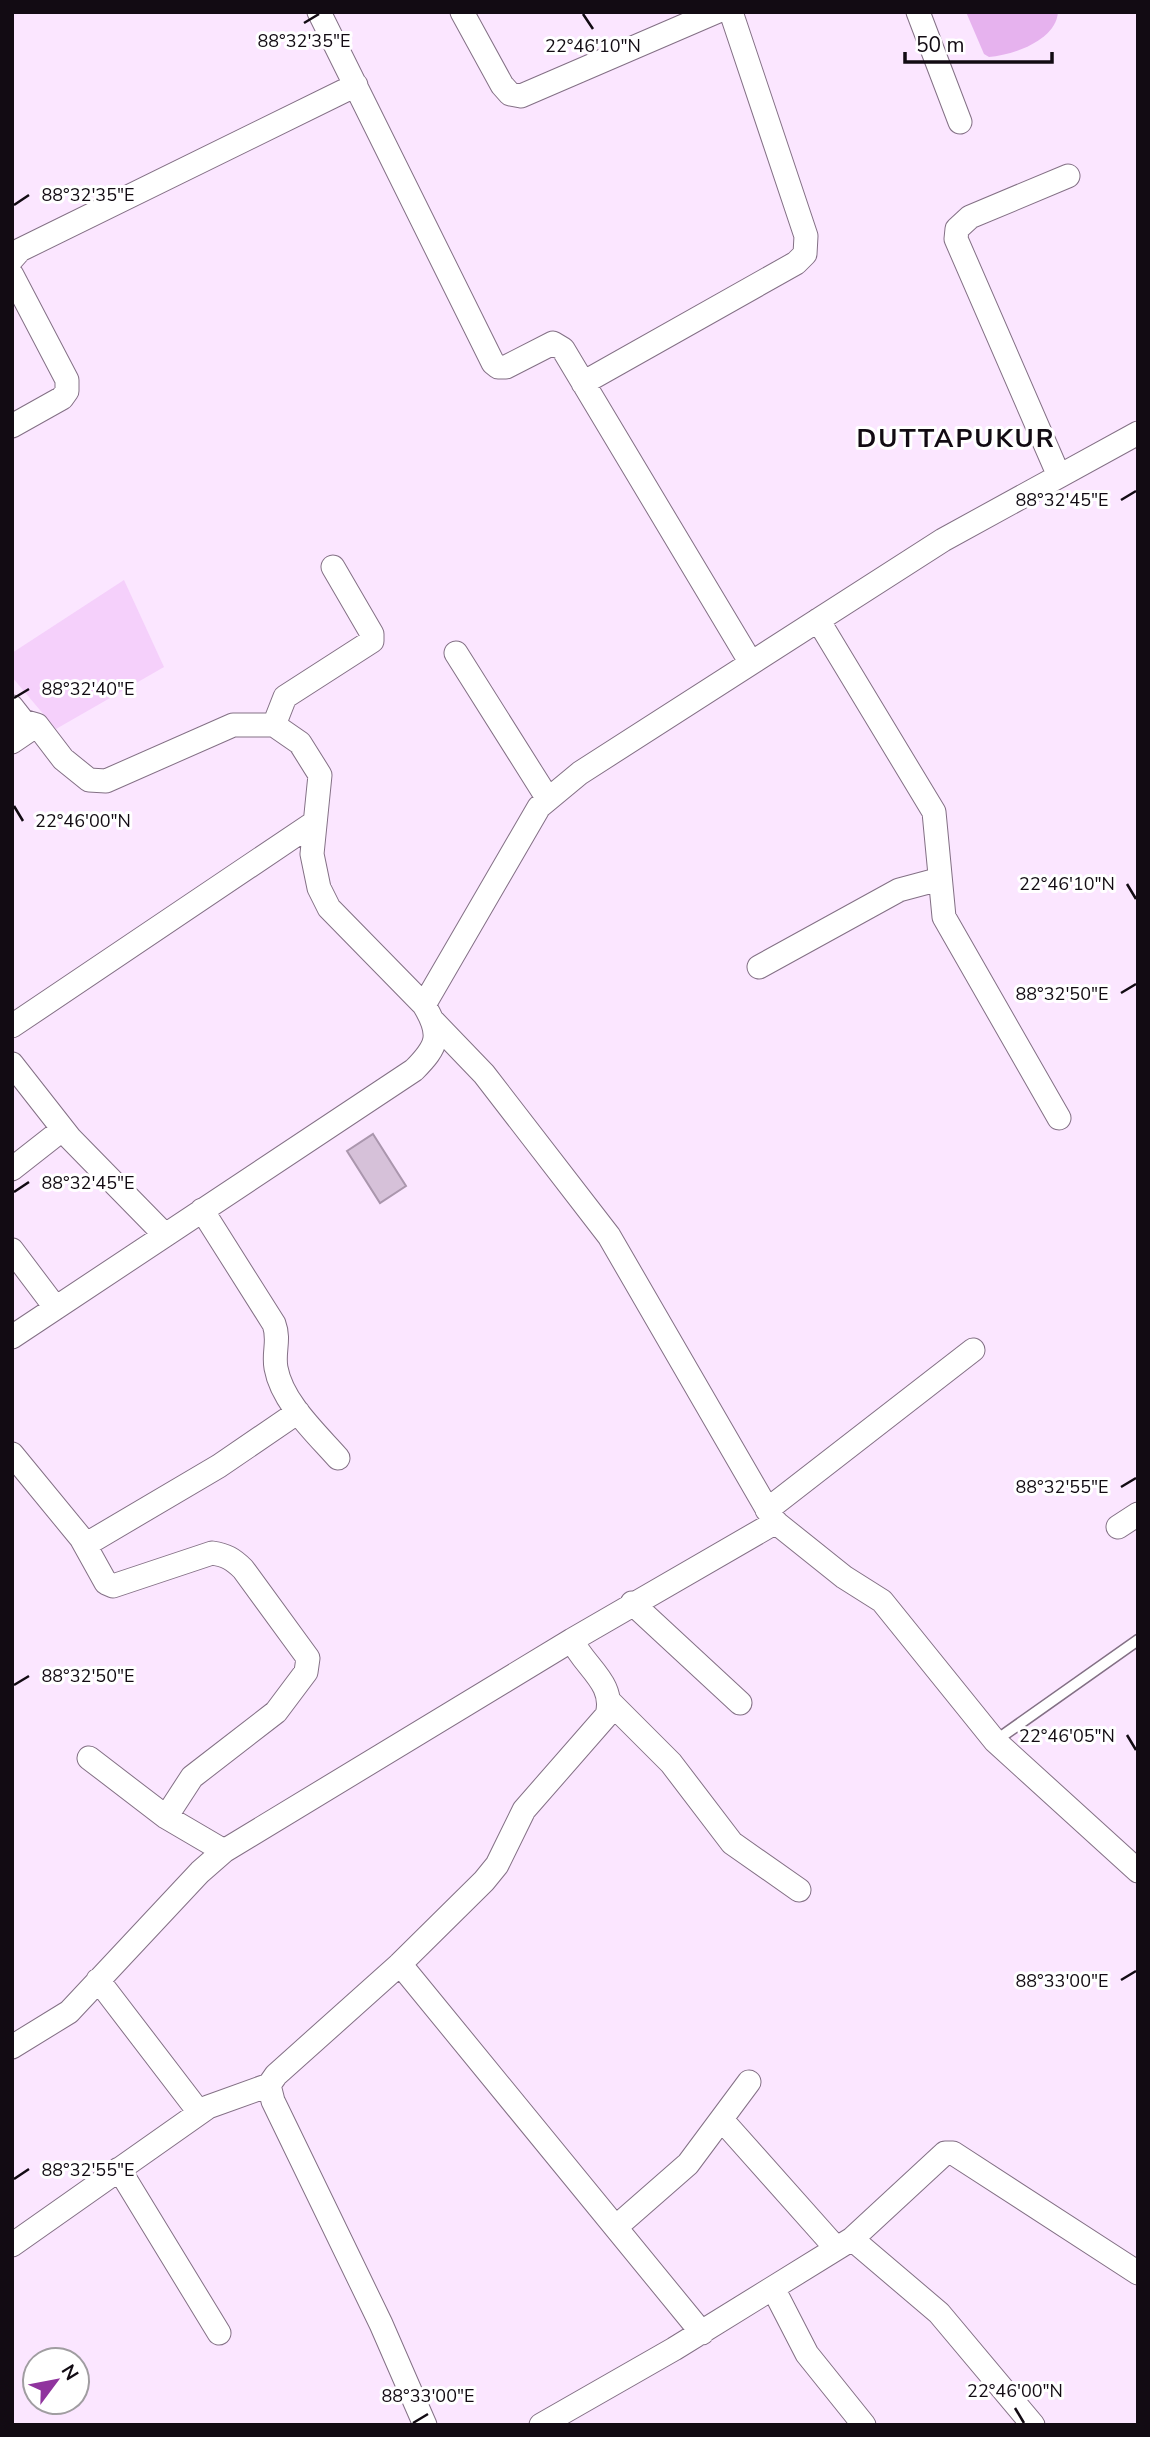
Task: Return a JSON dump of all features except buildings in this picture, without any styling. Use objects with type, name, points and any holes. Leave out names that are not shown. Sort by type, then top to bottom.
[{"type":"street","points":[[319,12],[493,363],[498,367],[506,367],[553,343],[564,349],[751,663]]},
{"type":"street","points":[[462,12],[502,85],[509,94],[521,96],[716,12]]},
{"type":"street","points":[[583,383],[796,263],[805,254],[806,236],[732,12]]},
{"type":"street","points":[[918,12],[960,122]]},
{"type":"street","points":[[12,259],[20,250],[356,85]]},
{"type":"street","points":[[1059,476],[956,239],[957,229],[970,217],[1068,176]]},
{"type":"street","points":[[12,275],[67,380],[62,398],[12,426]]},
{"type":"street","points":[[12,1337],[414,1070],[432,1052],[436,1039],[429,1014],[539,807],[580,773],[943,540],[1138,433]]},
{"type":"street","points":[[274,725],[285,697],[372,641],[369,629],[333,567]]},
{"type":"street","points":[[818,621],[934,812],[944,917],[950,933],[1059,1118]]},
{"type":"street","points":[[456,653],[548,799]]},
{"type":"street","points":[[12,707],[23,721],[37,726],[63,759],[89,780],[106,781],[233,725],[274,725],[300,743],[320,775],[314,867],[329,908],[484,1074],[609,1236],[772,1516],[844,1577],[883,1601],[995,1741],[1138,1871]]},
{"type":"street","points":[[12,742],[37,726]]},
{"type":"street","points":[[12,1026],[315,822]]},
{"type":"street","points":[[759,967],[899,890],[940,879]]},
{"type":"street","points":[[12,1064],[63,1129],[165,1235]]},
{"type":"street","points":[[12,1169],[63,1129]]},
{"type":"street","points":[[202,1210],[274,1324],[279,1341],[276,1370],[298,1412],[338,1458]]},
{"type":"street","points":[[12,1250],[55,1307]]},
{"type":"street","points":[[12,2047],[69,2012],[200,1872],[224,1851],[772,1516],[973,1350]]},
{"type":"street","points":[[85,1545],[219,1466],[298,1412]]},
{"type":"street","points":[[12,1454],[85,1545],[106,1583],[113,1586],[212,1553],[234,1559],[308,1658],[306,1672],[276,1712],[192,1777],[166,1817]]},
{"type":"street","points":[[1118,1527],[1138,1514]]},
{"type":"street","points":[[632,1603],[740,1703]]},
{"type":"street","points":[[572,1640],[608,1690],[611,1703],[671,1763],[732,1843],[799,1890]]},
{"type":"street","points":[[12,2245],[199,2112],[225,2099],[269,2085],[275,2075],[400,1964],[484,1881],[497,1865],[524,1810],[607,1714],[611,1703]]},
{"type":"street","points":[[89,1758],[166,1817],[224,1851]]},
{"type":"street","points":[[400,1964],[702,2333]]},
{"type":"street","points":[[98,1980],[199,2112]]},
{"type":"street","points":[[616,2227],[688,2164],[749,2082]]},
{"type":"street","points":[[269,2085],[273,2101],[381,2324],[425,2425]]},
{"type":"street","points":[[722,2120],[844,2243],[939,2313],[1033,2425]]},
{"type":"street","points":[[541,2425],[702,2333],[844,2243],[880,2216],[938,2157],[953,2153],[1138,2273]]},
{"type":"street","points":[[119,2169],[219,2333]]},
{"type":"street","points":[[773,2288],[807,2354],[864,2425]]},
{"type":"lane","points":[[995,1741],[1138,1640]]},
{"type":"shaded area","points":[[966,12],[1058,12],[1050,31],[1042,38],[1010,53],[989,57],[984,54]]},
{"type":"shaded area","points":[[124,580],[164,667],[56,729],[12,677],[12,653]]},
{"type":"district","name":"DUTTAPUKUR","points":[[956,438]]}]
